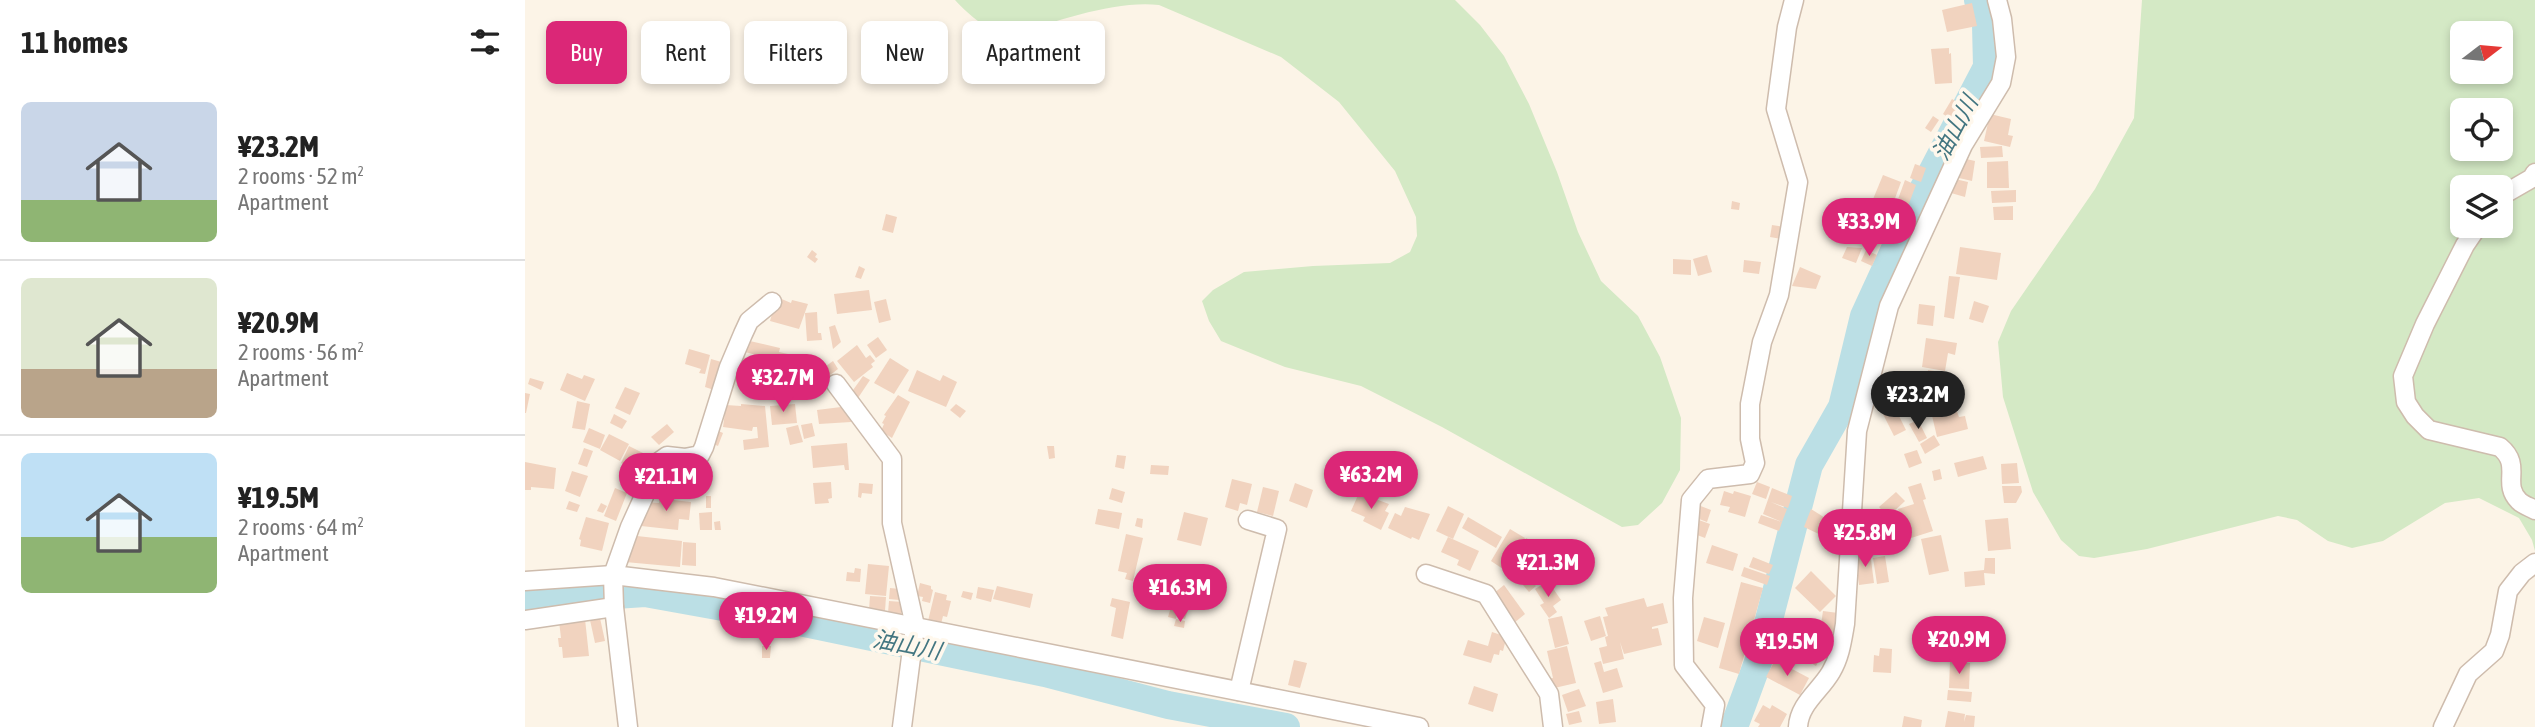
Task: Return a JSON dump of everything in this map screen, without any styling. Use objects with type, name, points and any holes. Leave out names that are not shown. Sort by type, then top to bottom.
[{"type":"street","points":[[1711,727],[1715,705],[1684,665],[1683,598],[1691,500],[1708,479],[1750,474],[1755,463],[1750,439],[1750,404],[1762,342],[1779,295],[1798,182],[1776,109],[1787,27],[1794,0]]},
{"type":"street","points":[[1798,727],[1798,715],[1831,673],[1839,654],[1845,624],[1857,431],[1889,306],[1963,145],[2001,83],[2006,57],[1997,0]]},
{"type":"street","points":[[2513,189],[2532,178],[2535,173]]},
{"type":"street","points":[[2470,238],[2442,290],[2403,376],[2406,402],[2415,416],[2429,429],[2500,447],[2508,454],[2512,463],[2512,488],[2519,501],[2535,510]]},
{"type":"street","points":[[628,727],[614,607],[613,575],[630,527],[660,461],[667,456],[685,458],[700,455],[729,367],[743,334],[750,321],[772,302]]},
{"type":"street","points":[[837,384],[892,459],[892,523],[915,626],[902,727]]},
{"type":"street","points":[[1239,691],[1277,529],[1248,520]]},
{"type":"street","points":[[2443,727],[2469,674],[2494,651],[2500,635],[2508,591],[2522,573],[2535,563]]},
{"type":"street","points":[[1426,574],[1486,594],[1549,694],[1553,727]]},
{"type":"street","points":[[525,581],[613,575],[714,587],[1419,727]]},
{"type":"street","points":[[525,620],[614,607]]},
{"type":"green space","points":[[955,0],[1455,0],[1480,25],[1504,56],[1529,104],[1578,232],[1601,281],[1638,316],[1660,357],[1681,418],[1680,470],[1662,503],[1638,525],[1622,527],[1442,427],[1361,386],[1285,367],[1221,341],[1209,321],[1202,301],[1213,290],[1244,272],[1390,263],[1410,252],[1417,236],[1416,217],[1395,171],[1339,102],[1281,57],[1159,5],[1123,6],[1055,21],[979,21]]},
{"type":"green space","points":[[2142,0],[2535,0],[2535,551],[2519,518],[2479,498],[2445,503],[2383,541],[2352,548],[2328,541],[2297,520],[2278,516],[2147,549],[2094,558],[2079,556],[2061,540],[2033,492],[2003,397],[1998,342],[2011,311],[2095,189],[2134,118]]},
{"type":"building","points":[[1972,3],[1977,26],[1947,32],[1942,10]]},
{"type":"building","points":[[1949,48],[1952,83],[1935,84],[1931,49]]},
{"type":"building","points":[[1952,99],[1963,105],[1954,121],[1943,114]]},
{"type":"building","points":[[1990,114],[2011,119],[2008,135],[2013,136],[2010,147],[1984,141]]},
{"type":"building","points":[[1933,116],[1939,120],[1931,132],[1925,128]]},
{"type":"building","points":[[2002,146],[2003,157],[1981,158],[1980,147]]},
{"type":"building","points":[[1962,158],[1975,161],[1972,181],[1959,178]]},
{"type":"building","points":[[2008,161],[2009,188],[1987,188],[1987,162]]},
{"type":"building","points":[[1915,164],[1926,168],[1921,182],[1910,178]]},
{"type":"building","points":[[1883,175],[1901,182],[1890,212],[1871,204]]},
{"type":"building","points":[[1955,179],[1968,182],[1965,197],[1951,193]]},
{"type":"building","points":[[1905,180],[1916,185],[1908,206],[1897,202]]},
{"type":"building","points":[[2016,190],[2016,202],[1992,203],[1991,191]]},
{"type":"building","points":[[1732,201],[1740,203],[1739,210],[1731,209]]},
{"type":"building","points":[[2013,206],[2013,220],[1994,220],[1993,207]]},
{"type":"building","points":[[886,214],[897,217],[893,233],[882,230]]},
{"type":"building","points":[[1772,225],[1785,227],[1782,239],[1770,237]]},
{"type":"building","points":[[1847,247],[1862,248],[1856,263],[1842,258]]},
{"type":"building","points":[[1960,247],[2001,253],[1997,280],[1956,274]]},
{"type":"building","points":[[812,250],[817,254],[815,263],[807,257]]},
{"type":"building","points":[[1866,250],[1877,255],[1872,266],[1861,261]]},
{"type":"building","points":[[1707,255],[1712,272],[1698,276],[1693,259]]},
{"type":"building","points":[[1673,259],[1691,260],[1691,275],[1673,274]]},
{"type":"building","points":[[1744,260],[1761,262],[1759,274],[1743,272]]},
{"type":"building","points":[[859,266],[865,269],[861,279],[855,277]]},
{"type":"building","points":[[1800,267],[1821,276],[1816,289],[1792,286]]},
{"type":"building","points":[[1949,276],[1960,277],[1954,319],[1944,317]]},
{"type":"building","points":[[869,290],[872,310],[837,314],[834,294]]},
{"type":"building","points":[[777,297],[791,303],[792,300],[808,304],[799,329],[770,321]]},
{"type":"building","points":[[886,299],[891,320],[879,323],[874,302]]},
{"type":"building","points":[[1974,301],[1989,306],[1983,323],[1969,319]]},
{"type":"building","points":[[1919,304],[1935,306],[1933,326],[1917,324]]},
{"type":"building","points":[[817,312],[818,333],[821,333],[822,340],[807,341],[805,313]]},
{"type":"building","points":[[835,325],[841,342],[833,349],[829,327]]},
{"type":"building","points":[[878,337],[887,350],[876,358],[867,345]]},
{"type":"building","points":[[1926,338],[1957,343],[1955,355],[1948,353],[1945,371],[1922,367]]},
{"type":"building","points":[[741,339],[780,348],[779,352],[788,354],[789,364],[738,350]]},
{"type":"building","points":[[857,345],[866,358],[870,355],[875,361],[871,364],[873,367],[854,382],[837,361]]},
{"type":"building","points":[[689,349],[710,355],[705,374],[699,373],[701,369],[685,364]]},
{"type":"building","points":[[737,356],[746,358],[743,372],[733,370]]},
{"type":"building","points":[[890,358],[909,370],[894,394],[874,383]]},
{"type":"building","points":[[711,359],[725,363],[717,391],[705,387]]},
{"type":"building","points":[[833,361],[838,369],[825,379],[819,371]]},
{"type":"building","points":[[751,363],[792,375],[788,392],[779,390],[781,378],[778,390],[743,384]]},
{"type":"building","points":[[917,370],[940,381],[943,375],[957,382],[946,407],[908,391]]},
{"type":"building","points":[[1928,370],[1941,372],[1938,392],[1925,390]]},
{"type":"building","points":[[567,373],[582,379],[584,375],[595,379],[585,401],[560,390]]},
{"type":"building","points":[[863,376],[870,380],[858,398],[851,393]]},
{"type":"building","points":[[530,378],[544,382],[541,390],[528,384]]},
{"type":"building","points":[[1917,380],[1918,394],[1892,396],[1891,383]]},
{"type":"building","points":[[625,387],[640,393],[630,415],[615,408]]},
{"type":"building","points":[[525,393],[530,394],[526,413],[525,413]]},
{"type":"building","points":[[898,395],[910,402],[892,438],[881,431],[884,424],[882,423],[886,416],[884,415]]},
{"type":"building","points":[[577,401],[590,404],[585,430],[572,428]]},
{"type":"building","points":[[1947,403],[1949,411],[1956,409],[1959,417],[1965,416],[1968,429],[1937,437],[1930,407]]},
{"type":"building","points":[[795,404],[797,423],[772,425],[770,406]]},
{"type":"building","points":[[956,404],[966,411],[960,418],[950,410]]},
{"type":"building","points":[[1893,404],[1906,430],[1894,436],[1881,410]]},
{"type":"building","points":[[726,405],[765,406],[769,447],[744,450],[743,440],[758,438],[757,427],[753,427],[752,431],[723,427]]},
{"type":"building","points":[[849,406],[851,422],[819,424],[817,410]]},
{"type":"building","points":[[614,414],[627,421],[622,429],[610,423]]},
{"type":"building","points":[[1918,420],[1927,438],[1919,442],[1909,424]]},
{"type":"building","points":[[812,423],[815,436],[804,439],[801,425]]},
{"type":"building","points":[[667,424],[674,432],[659,445],[651,437]]},
{"type":"building","points":[[798,425],[803,442],[790,445],[786,428]]},
{"type":"building","points":[[589,428],[605,435],[600,449],[583,442]]},
{"type":"building","points":[[714,429],[723,433],[718,446],[709,442]]},
{"type":"building","points":[[609,434],[629,444],[620,461],[600,450]]},
{"type":"building","points":[[1934,435],[1940,445],[1925,454],[1920,444]]},
{"type":"building","points":[[847,443],[849,470],[845,470],[844,465],[813,468],[811,446]]},
{"type":"building","points":[[629,446],[649,456],[641,473],[621,463]]},
{"type":"building","points":[[1047,446],[1054,446],[1055,458],[1049,459]]},
{"type":"building","points":[[584,448],[593,451],[587,467],[578,464]]},
{"type":"building","points":[[1917,450],[1922,463],[1909,468],[1904,454]]},
{"type":"building","points":[[1117,455],[1126,456],[1124,469],[1115,467]]},
{"type":"building","points":[[1983,456],[1987,469],[1958,477],[1954,463]]},
{"type":"building","points":[[669,460],[687,460],[685,472],[678,471],[673,474],[669,482],[658,478]]},
{"type":"building","points":[[689,461],[703,463],[701,474],[687,471]]},
{"type":"building","points":[[525,462],[556,468],[554,489],[531,487],[531,490],[525,490]]},
{"type":"building","points":[[2017,463],[2019,483],[2002,484],[2001,464]]},
{"type":"building","points":[[1151,465],[1169,466],[1168,475],[1150,474]]},
{"type":"building","points":[[1940,469],[1942,479],[1934,481],[1932,471]]},
{"type":"building","points":[[572,471],[588,476],[580,497],[565,491]]},
{"type":"building","points":[[1334,476],[1352,482],[1349,491],[1331,485]]},
{"type":"building","points":[[677,478],[688,480],[687,488],[676,485]]},
{"type":"building","points":[[1232,479],[1252,484],[1247,505],[1240,503],[1238,511],[1225,507]]},
{"type":"building","points":[[831,482],[832,498],[828,499],[829,503],[815,504],[813,483]]},
{"type":"building","points":[[1757,482],[1770,487],[1766,499],[1752,494]]},
{"type":"building","points":[[859,483],[873,484],[872,494],[862,493],[861,498],[858,497]]},
{"type":"building","points":[[1295,483],[1313,490],[1307,508],[1289,501]]},
{"type":"building","points":[[1921,483],[1926,499],[1923,500],[1933,531],[1908,539],[1898,509],[1914,504],[1908,487]]},
{"type":"building","points":[[2002,486],[2021,486],[2022,492],[2016,503],[2004,503]]},
{"type":"building","points":[[676,487],[687,489],[686,495],[674,493]]},
{"type":"building","points":[[1263,487],[1279,491],[1273,516],[1257,512]]},
{"type":"building","points":[[615,488],[627,493],[616,521],[604,516]]},
{"type":"building","points":[[1112,488],[1125,492],[1122,503],[1109,499]]},
{"type":"building","points":[[1772,488],[1792,496],[1788,508],[1771,502],[1787,509],[1782,522],[1763,514]]},
{"type":"building","points":[[1724,491],[1751,496],[1745,517],[1728,512],[1730,507],[1720,505]]},
{"type":"building","points":[[1896,492],[1905,501],[1888,517],[1879,507]]},
{"type":"building","points":[[660,493],[674,495],[673,500],[691,502],[689,520],[679,519],[678,530],[641,526],[646,502],[659,503]]},
{"type":"building","points":[[1359,493],[1389,504],[1385,511],[1389,513],[1381,530],[1363,521],[1365,517],[1351,511]]},
{"type":"building","points":[[706,496],[711,496],[711,508],[706,508]]},
{"type":"building","points":[[569,501],[580,505],[577,512],[566,509]]},
{"type":"building","points":[[601,503],[607,506],[603,513],[597,511]]},
{"type":"building","points":[[1698,505],[1711,510],[1707,522],[1694,517]]},
{"type":"building","points":[[1448,506],[1464,514],[1453,539],[1436,531]]},
{"type":"building","points":[[1405,507],[1430,514],[1419,540],[1388,528],[1395,513],[1401,516]]},
{"type":"building","points":[[1098,509],[1122,513],[1119,529],[1095,524]]},
{"type":"building","points":[[1811,509],[1830,521],[1823,536],[1804,527]]},
{"type":"building","points":[[712,512],[712,530],[700,530],[699,513]]},
{"type":"building","points":[[1184,512],[1208,518],[1201,546],[1177,540]]},
{"type":"building","points":[[1761,515],[1782,522],[1779,531],[1758,523]]},
{"type":"building","points":[[586,517],[609,523],[602,551],[580,546],[579,539]]},
{"type":"building","points":[[1468,517],[1502,537],[1496,548],[1462,528]]},
{"type":"building","points":[[1137,518],[1143,519],[1142,528],[1135,526]]},
{"type":"building","points":[[2008,518],[2011,549],[1988,551],[1985,520]]},
{"type":"building","points":[[1696,519],[1710,524],[1705,538],[1692,533]]},
{"type":"building","points":[[720,521],[721,530],[715,530],[714,522]]},
{"type":"building","points":[[1510,529],[1525,538],[1506,571],[1491,561]]},
{"type":"building","points":[[1126,534],[1143,538],[1133,581],[1125,579],[1127,573],[1118,571]]},
{"type":"building","points":[[628,535],[682,541],[680,567],[625,562]]},
{"type":"building","points":[[1941,535],[1949,571],[1929,575],[1921,539]]},
{"type":"building","points":[[1448,537],[1479,551],[1470,571],[1457,565],[1459,560],[1441,552]]},
{"type":"building","points":[[1526,538],[1531,541],[1520,562],[1515,559]]},
{"type":"building","points":[[683,542],[696,543],[696,566],[682,565]]},
{"type":"building","points":[[1712,545],[1738,554],[1733,571],[1706,563]]},
{"type":"building","points":[[1870,552],[1874,583],[1859,585],[1855,554]]},
{"type":"building","points":[[1885,556],[1889,582],[1877,584],[1873,558]]},
{"type":"building","points":[[1753,557],[1773,565],[1769,574],[1749,567]]},
{"type":"building","points":[[1985,558],[1995,558],[1995,574],[1984,573],[1985,585],[1965,587],[1964,572],[1984,570]]},
{"type":"building","points":[[868,564],[889,566],[886,596],[865,594]]},
{"type":"building","points":[[1534,564],[1547,576],[1540,583],[1527,571]]},
{"type":"building","points":[[1744,567],[1770,576],[1767,585],[1741,576]]},
{"type":"building","points":[[855,568],[861,569],[860,582],[846,581],[847,572],[854,573]]},
{"type":"building","points":[[1811,571],[1836,596],[1820,612],[1795,588]]},
{"type":"building","points":[[1529,579],[1536,586],[1529,592],[1523,585]]},
{"type":"building","points":[[1548,581],[1561,600],[1553,606],[1557,612],[1549,618],[1540,605],[1544,603],[1535,589]]},
{"type":"building","points":[[1741,582],[1763,588],[1739,674],[1719,668]]},
{"type":"building","points":[[920,583],[931,586],[933,590],[930,603],[917,596]]},
{"type":"building","points":[[1504,585],[1525,614],[1514,623],[1493,594]]},
{"type":"building","points":[[997,586],[1033,594],[1030,608],[993,599]]},
{"type":"building","points":[[978,587],[994,590],[991,602],[976,598]]},
{"type":"building","points":[[890,588],[900,589],[899,600],[889,599]]},
{"type":"building","points":[[1169,589],[1190,594],[1187,605],[1165,602]]},
{"type":"building","points":[[963,591],[973,593],[971,600],[961,597]]},
{"type":"building","points":[[935,592],[947,595],[946,600],[951,601],[947,617],[943,616],[941,624],[928,621]]},
{"type":"building","points":[[870,596],[886,597],[885,611],[869,610]]},
{"type":"building","points":[[1112,598],[1130,602],[1123,639],[1111,636],[1116,608],[1110,606]]},
{"type":"building","points":[[1644,598],[1647,607],[1663,603],[1668,623],[1652,627],[1658,628],[1662,645],[1624,654],[1620,642],[1624,659],[1603,664],[1599,648],[1607,646],[1605,637],[1608,636],[1603,617],[1608,616],[1605,608]]},
{"type":"building","points":[[889,601],[902,602],[901,614],[888,613]]},
{"type":"building","points":[[1171,607],[1178,609],[1176,619],[1168,617]]},
{"type":"building","points":[[1182,608],[1188,610],[1185,619],[1180,618]]},
{"type":"building","points":[[1823,611],[1838,613],[1835,633],[1820,631]]},
{"type":"building","points":[[1562,616],[1569,644],[1555,648],[1548,619]]},
{"type":"building","points":[[1600,616],[1606,636],[1591,641],[1584,621]]},
{"type":"building","points":[[1704,617],[1725,623],[1718,648],[1697,641]]},
{"type":"building","points":[[600,618],[605,641],[595,643],[590,620]]},
{"type":"building","points":[[585,619],[589,656],[563,658],[558,638],[561,638],[559,621]]},
{"type":"building","points":[[1176,619],[1185,621],[1184,628],[1174,626]]},
{"type":"building","points":[[1492,632],[1506,639],[1503,651],[1500,650],[1499,655],[1494,654],[1491,663],[1463,655],[1468,640],[1488,646]]},
{"type":"building","points":[[1806,633],[1828,645],[1816,666],[1806,660],[1808,657],[1797,651]]},
{"type":"building","points":[[762,646],[771,646],[770,658],[762,658]]},
{"type":"building","points":[[1567,646],[1576,683],[1550,689],[1548,679],[1553,678],[1547,651]]},
{"type":"building","points":[[1880,648],[1892,649],[1891,673],[1873,672],[1874,655],[1879,656]]},
{"type":"building","points":[[1294,660],[1307,663],[1300,688],[1288,685]]},
{"type":"building","points":[[1775,660],[1809,678],[1800,695],[1766,677]]},
{"type":"building","points":[[1601,661],[1604,672],[1617,668],[1623,687],[1603,693],[1594,663]]},
{"type":"building","points":[[1950,662],[1970,663],[1969,689],[1949,688]]},
{"type":"building","points":[[1474,686],[1498,694],[1493,712],[1468,704]]},
{"type":"building","points":[[1579,689],[1586,706],[1568,712],[1562,695]]},
{"type":"building","points":[[1948,690],[1972,692],[1971,702],[1947,700]]},
{"type":"building","points":[[1613,699],[1616,722],[1599,724],[1596,702]]},
{"type":"building","points":[[1763,705],[1770,709],[1772,705],[1787,714],[1780,727],[1758,727],[1760,724],[1754,721]]},
{"type":"building","points":[[1579,711],[1582,722],[1569,725],[1566,714]]},
{"type":"building","points":[[1948,711],[1965,714],[1964,722],[1966,715],[1975,716],[1974,727],[1945,727]]},
{"type":"building","points":[[1904,716],[1922,720],[1921,727],[1902,727]]},
{"type":"waterway","name":"油山川","points":[[1734,727],[1758,662],[1809,465],[1842,407],[1864,316],[1917,201],[1987,67],[1986,25],[1978,0]]},
{"type":"waterway","name":"油山川","points":[[525,604],[645,593],[756,613],[1045,673],[1168,705],[1286,727]]}]
